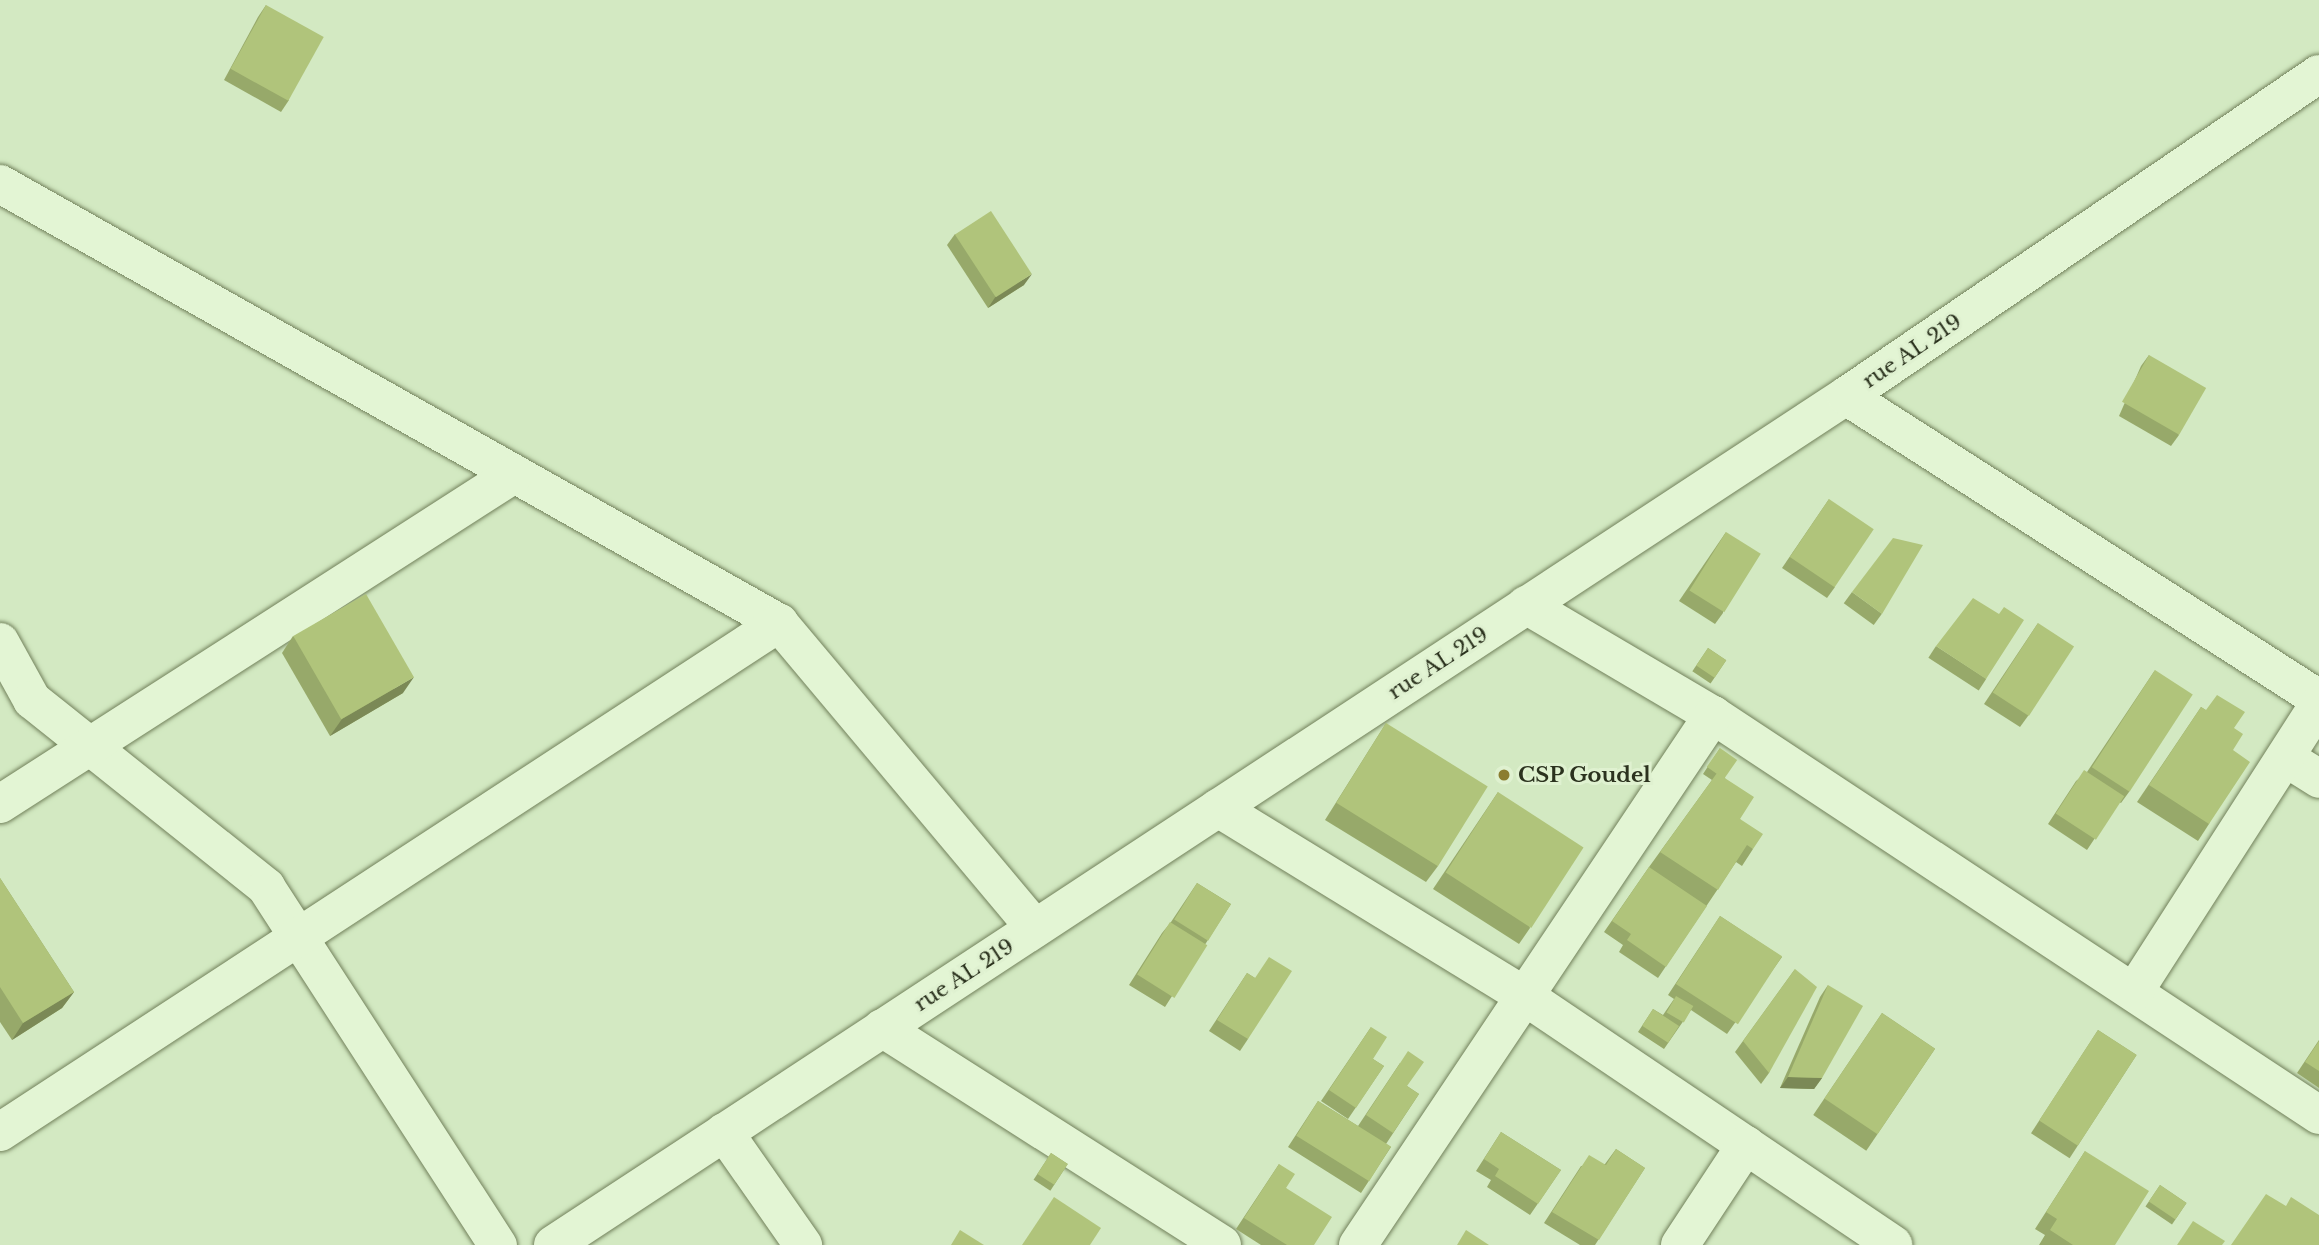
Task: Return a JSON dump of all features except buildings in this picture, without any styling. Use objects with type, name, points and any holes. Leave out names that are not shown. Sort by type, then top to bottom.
[{"type":"street","name":"rue AL 219","points":[[553,1245],[1846,396],[2319,74]]},
{"type":"street","points":[[0,184],[779,623],[1035,928]]},
{"type":"street","points":[[1846,396],[2319,701],[2286,758],[2134,992]]},
{"type":"street","points":[[0,804],[514,474]]},
{"type":"street","points":[[1526,605],[1713,715],[2319,1115]]},
{"type":"street","points":[[0,1132],[779,623]]},
{"type":"street","points":[[0,642],[32,700],[266,887],[498,1245]]},
{"type":"street","points":[[1359,1245],[1713,715]]},
{"type":"street","points":[[2286,758],[2319,779]]},
{"type":"street","points":[[1218,808],[1526,997],[1893,1245]]},
{"type":"street","points":[[882,1028],[1222,1245]]},
{"type":"street","points":[[724,1132],[803,1245]]},
{"type":"street","points":[[1680,1245],[1746,1146]]},
{"type":"place","name":"CSP Goudel","points":[[1504,775]]}]
